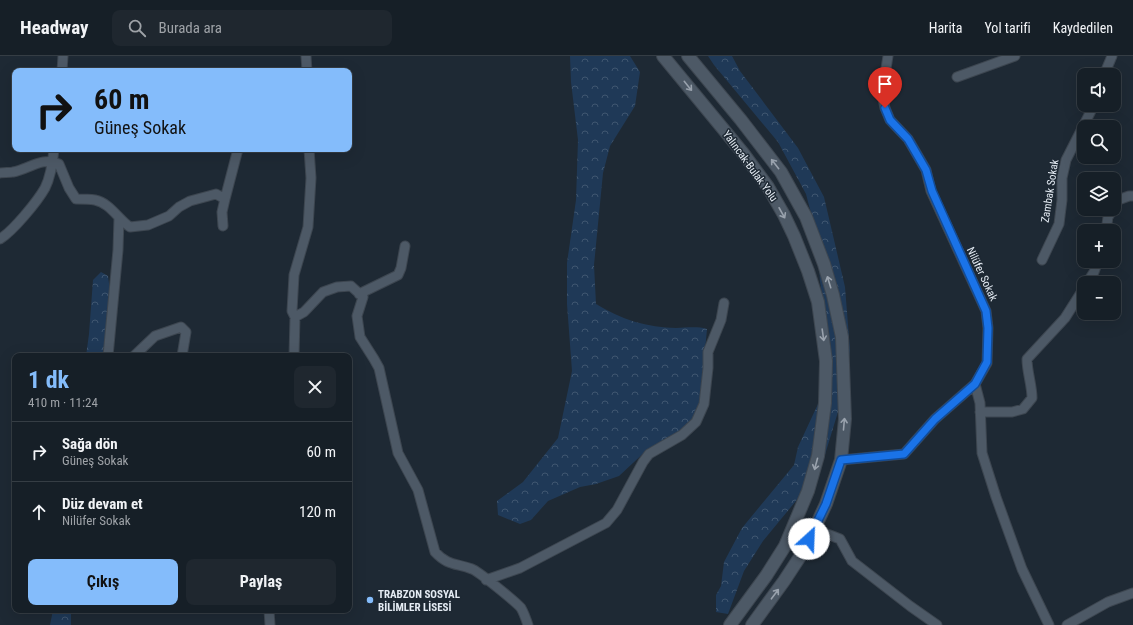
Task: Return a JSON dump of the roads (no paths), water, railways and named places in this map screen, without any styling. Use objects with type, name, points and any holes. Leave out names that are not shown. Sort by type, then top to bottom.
[{"type":"main road","name":"Yalıncak-Bulak Yolu","points":[[663,56],[747,159],[768,187],[784,215],[808,271],[818,302],[826,360],[825,403],[818,456],[808,492],[785,546],[766,576],[730,625]]},
{"type":"main road","name":"Yalıncak-Bulak Yolu","points":[[688,56],[741,120],[781,172],[806,217],[824,264],[833,295],[842,337],[845,419],[841,460],[826,504],[805,549],[752,625]]},
{"type":"street","points":[[62,68],[63,56]]},
{"type":"street","points":[[306,56],[307,68]]},
{"type":"street","name":"Nilüfer Sokak","points":[[888,56],[882,94],[885,108],[890,120],[908,139],[926,170],[932,191],[986,311],[988,328],[987,362],[975,384]]},
{"type":"street","points":[[957,77],[1015,56]]},
{"type":"street","points":[[1107,68],[1112,56]]},
{"type":"street","name":"Zambak Sokak","points":[[1042,260],[1059,224],[1062,200],[1062,178],[1066,160],[1090,112]]},
{"type":"street","points":[[0,239],[29,211],[46,187],[53,161],[54,152]]},
{"type":"street","points":[[223,226],[222,212],[237,152]]},
{"type":"street","points":[[294,353],[295,317],[292,312],[294,275],[308,227],[311,178],[309,152]]},
{"type":"street","points":[[0,173],[14,172],[32,164],[53,161],[59,164],[69,188],[76,199],[97,200],[111,208],[130,227],[148,225],[169,216],[190,201],[216,194],[225,199]]},
{"type":"street","points":[[1121,199],[1133,196]]},
{"type":"street","points":[[108,353],[120,218]]},
{"type":"street","points":[[359,294],[398,275],[401,268],[405,246]]},
{"type":"street","points":[[295,317],[304,312],[324,292],[337,287],[351,286],[363,298],[358,316],[360,338],[379,368],[398,453],[418,490],[435,552],[442,559],[453,564],[473,569],[520,606],[526,616],[528,625]]},
{"type":"street","points":[[980,412],[1012,412],[1023,409],[1032,398],[1032,390],[1027,369],[1027,359],[1065,318],[1077,299]]},
{"type":"street","points":[[486,580],[520,568],[606,523],[617,510],[643,462],[649,454],[682,435],[696,422],[704,404],[708,368],[708,352],[721,320],[724,303]]},
{"type":"street","points":[[137,353],[155,336],[181,327],[186,332],[182,353]]},
{"type":"street","points":[[841,460],[904,454],[935,419],[975,384],[980,403],[982,453],[1022,569],[1049,625]]},
{"type":"street","points":[[814,529],[840,539],[852,561],[937,625]]},
{"type":"street","points":[[1067,625],[1108,602],[1133,593]]},
{"type":"street","points":[[269,613],[270,625]]},
{"type":"place","name":"TRABZON SOSYAL BİLİMLER LİSESİ","points":[[370,600]]}]
